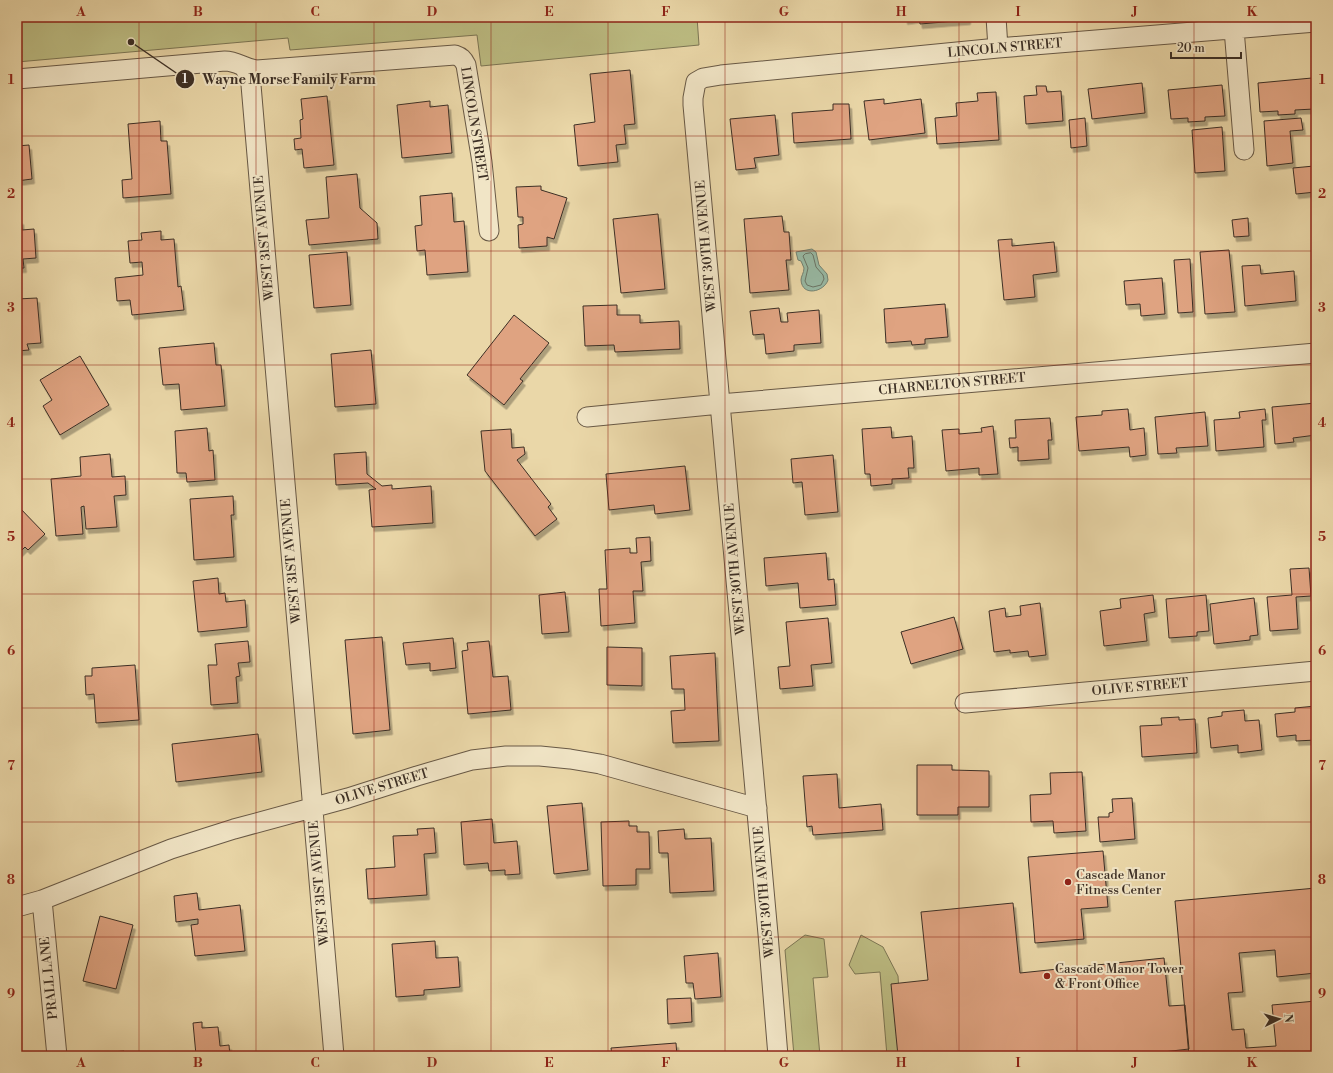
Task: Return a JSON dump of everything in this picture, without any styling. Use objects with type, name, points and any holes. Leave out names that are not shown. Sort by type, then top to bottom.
[{"type":"street","points":[[996,17],[998,48]]},
{"type":"street","name":"LINCOLN STREET","points":[[696,82],[703,78],[721,75],[998,48],[1316,22]]},
{"type":"street","points":[[1234,29],[1244,150]]},
{"type":"street","name":"LINCOLN STREET","points":[[17,79],[225,61],[236,62],[244,67],[257,70],[454,55],[464,60],[466,65],[482,162],[489,231]]},
{"type":"street","name":"WEST 31ST AVENUE","points":[[244,67],[250,78],[251,85],[334,1056]]},
{"type":"street","name":"WEST 30TH AVENUE","points":[[696,82],[693,105],[778,1056]]},
{"type":"street","name":"CHARNELTON STREET","points":[[587,417],[720,404],[1316,353]]},
{"type":"street","name":"OLIVE STREET","points":[[965,702],[1316,671]]},
{"type":"street","name":"OLIVE STREET","points":[[17,907],[42,900],[171,849],[312,807],[348,798],[472,760],[520,756],[570,759],[600,764],[757,808]]},
{"type":"street","name":"PRALL LANE","points":[[42,900],[57,1056]]},
{"type":"green space","points":[[17,17],[697,17],[699,45],[481,66],[477,35],[290,50],[288,38],[17,62]]},
{"type":"green space","points":[[805,935],[824,939],[828,977],[813,978],[820,1056],[794,1056],[785,950]]},
{"type":"green space","points":[[861,935],[883,947],[898,976],[903,1056],[887,1056],[880,972],[855,974],[849,965]]},
{"type":"water","points":[[812,249],[816,252],[819,265],[827,274],[828,280],[826,284],[818,290],[809,291],[802,285],[801,279],[804,268],[801,261],[798,260],[796,252]]},
{"type":"building","points":[[905,17],[968,17],[968,20],[920,24],[919,18],[905,20]]},
{"type":"building","points":[[630,70],[635,124],[624,125],[626,144],[616,145],[618,162],[578,166],[574,125],[595,122],[590,74]]},
{"type":"building","points":[[1312,78],[1314,109],[1295,110],[1295,114],[1278,115],[1278,111],[1260,112],[1258,83]]},
{"type":"building","points":[[1142,83],[1145,113],[1092,119],[1088,89]]},
{"type":"building","points":[[1222,85],[1225,116],[1205,117],[1205,121],[1188,122],[1188,118],[1171,119],[1168,90]]},
{"type":"building","points":[[1036,86],[1046,86],[1047,92],[1061,91],[1063,121],[1026,124],[1024,96],[1037,95]]},
{"type":"building","points":[[996,92],[999,140],[937,144],[935,118],[957,116],[956,103],[978,101],[977,93]]},
{"type":"building","points":[[327,96],[334,165],[304,168],[302,149],[295,150],[294,139],[301,138],[300,120],[303,119],[301,99]]},
{"type":"building","points":[[884,99],[884,104],[921,99],[925,133],[869,140],[864,101]]},
{"type":"building","points":[[430,101],[430,107],[448,105],[452,153],[402,158],[397,105]]},
{"type":"building","points":[[833,104],[849,104],[851,139],[794,143],[792,113],[833,110]]},
{"type":"building","points":[[775,115],[779,155],[754,158],[756,168],[736,170],[730,119]]},
{"type":"building","points":[[1085,118],[1087,146],[1071,148],[1069,120]]},
{"type":"building","points":[[1301,118],[1303,130],[1290,131],[1293,163],[1267,166],[1264,121]]},
{"type":"building","points":[[160,121],[161,141],[167,141],[171,194],[123,198],[122,180],[132,179],[128,124]]},
{"type":"building","points":[[1222,127],[1225,171],[1195,173],[1192,130]]},
{"type":"building","points":[[29,145],[32,179],[17,181],[17,146]]},
{"type":"building","points":[[1314,166],[1316,192],[1296,194],[1293,168]]},
{"type":"building","points":[[357,174],[360,208],[377,223],[378,239],[309,245],[306,220],[329,218],[326,177]]},
{"type":"building","points":[[541,186],[541,190],[567,198],[554,239],[547,237],[547,246],[519,248],[518,225],[523,224],[523,217],[518,217],[516,187]]},
{"type":"building","points":[[452,193],[454,222],[464,221],[468,272],[427,275],[425,250],[417,251],[415,226],[422,225],[420,196]]},
{"type":"building","points":[[658,214],[665,289],[621,293],[613,219]]},
{"type":"building","points":[[782,216],[784,232],[789,232],[791,260],[786,260],[789,290],[750,293],[744,219]]},
{"type":"building","points":[[1248,218],[1249,236],[1234,237],[1232,220]]},
{"type":"building","points":[[17,220],[21,220],[22,230],[34,229],[36,258],[23,259],[24,268],[17,268]]},
{"type":"building","points":[[161,231],[161,240],[174,239],[178,287],[181,286],[184,310],[132,315],[130,300],[117,301],[115,278],[143,275],[142,262],[130,263],[128,241],[142,240],[141,233]]},
{"type":"building","points":[[1012,239],[1012,246],[1054,242],[1057,272],[1033,275],[1035,297],[1004,300],[998,240]]},
{"type":"building","points":[[1229,250],[1235,312],[1205,314],[1200,252]]},
{"type":"building","points":[[347,252],[351,305],[314,308],[309,255]]},
{"type":"building","points":[[1190,259],[1193,312],[1178,313],[1174,260]]},
{"type":"building","points":[[1260,265],[1261,274],[1294,271],[1296,301],[1245,306],[1242,266]]},
{"type":"building","points":[[1162,278],[1165,314],[1141,316],[1140,304],[1126,305],[1124,281]]},
{"type":"building","points":[[37,298],[41,343],[27,344],[29,350],[17,351],[17,299]]},
{"type":"building","points":[[945,304],[948,337],[925,339],[925,344],[912,345],[911,341],[886,343],[884,309]]},
{"type":"building","points":[[617,305],[617,315],[640,315],[640,323],[679,321],[680,349],[615,352],[614,345],[585,346],[583,306]]},
{"type":"building","points":[[779,308],[781,322],[788,322],[787,313],[819,310],[821,343],[794,345],[794,351],[766,354],[764,334],[753,335],[750,311]]},
{"type":"building","points":[[514,315],[549,343],[520,379],[523,381],[504,405],[467,375]]},
{"type":"building","points":[[214,343],[216,365],[221,365],[225,406],[181,410],[179,384],[163,385],[159,348]]},
{"type":"building","points":[[371,350],[376,404],[335,407],[331,354]]},
{"type":"building","points":[[80,356],[109,405],[60,435],[43,406],[52,400],[40,380]]},
{"type":"building","points":[[1316,403],[1316,435],[1293,438],[1294,442],[1275,444],[1272,407]]},
{"type":"building","points":[[1128,409],[1130,430],[1144,428],[1146,455],[1130,457],[1129,447],[1079,451],[1076,417],[1102,415],[1102,411]]},
{"type":"building","points":[[1265,409],[1266,420],[1262,420],[1264,447],[1216,451],[1214,420],[1240,418],[1239,412]]},
{"type":"building","points":[[1205,412],[1208,446],[1176,448],[1177,453],[1158,454],[1155,417]]},
{"type":"building","points":[[1050,418],[1052,440],[1048,440],[1049,459],[1018,461],[1018,447],[1010,448],[1009,438],[1016,438],[1015,420]]},
{"type":"building","points":[[993,426],[998,474],[979,475],[979,468],[946,471],[942,430],[959,429],[959,434],[982,432],[981,428]]},
{"type":"building","points":[[891,427],[892,438],[912,436],[914,468],[908,468],[909,478],[892,479],[892,484],[871,486],[870,474],[865,474],[862,429]]},
{"type":"building","points":[[207,428],[209,451],[213,450],[215,480],[187,482],[186,473],[177,473],[175,431]]},
{"type":"building","points":[[511,429],[512,448],[524,447],[525,454],[517,460],[551,504],[548,507],[557,519],[535,536],[485,471],[481,431]]},
{"type":"building","points":[[366,452],[367,474],[382,486],[392,485],[392,489],[431,486],[433,523],[372,527],[369,490],[376,489],[368,483],[336,485],[334,454]]},
{"type":"building","points":[[110,454],[112,477],[125,476],[126,495],[114,496],[117,527],[86,529],[84,506],[81,507],[83,534],[56,536],[51,479],[81,476],[80,457]]},
{"type":"building","points":[[833,455],[838,512],[805,515],[802,482],[793,483],[791,459]]},
{"type":"building","points":[[685,466],[690,510],[655,514],[654,505],[609,510],[606,474]]},
{"type":"building","points":[[233,496],[234,515],[231,515],[234,557],[194,560],[190,499]]},
{"type":"building","points":[[17,505],[45,534],[28,550],[25,547],[17,555]]},
{"type":"building","points":[[650,537],[651,561],[641,562],[643,591],[633,591],[635,623],[601,626],[599,589],[607,589],[605,550],[630,548],[630,553],[637,553],[636,538]]},
{"type":"building","points":[[826,553],[828,580],[834,579],[836,605],[800,608],[798,583],[766,586],[764,558]]},
{"type":"building","points":[[1309,568],[1311,596],[1296,597],[1298,629],[1270,631],[1267,597],[1292,595],[1290,569]]},
{"type":"building","points":[[218,578],[219,594],[225,593],[226,602],[245,600],[247,627],[198,632],[193,581]]},
{"type":"building","points":[[565,592],[569,632],[542,634],[539,595]]},
{"type":"building","points":[[1153,595],[1155,612],[1144,614],[1147,641],[1104,646],[1100,611],[1121,608],[1120,599]]},
{"type":"building","points":[[1206,595],[1209,631],[1197,632],[1197,636],[1169,638],[1166,599]]},
{"type":"building","points":[[1254,598],[1258,635],[1250,636],[1250,640],[1214,644],[1210,604]]},
{"type":"building","points":[[1040,603],[1046,655],[1029,657],[1028,651],[1010,653],[1010,650],[994,652],[989,611],[1005,608],[1006,617],[1021,615],[1020,606]]},
{"type":"building","points":[[954,617],[963,649],[911,664],[901,632]]},
{"type":"building","points":[[828,618],[832,663],[811,665],[813,686],[780,689],[778,667],[790,666],[786,622]]},
{"type":"building","points":[[382,637],[390,730],[353,734],[345,640]]},
{"type":"building","points":[[453,638],[456,668],[430,671],[430,663],[406,665],[403,643]]},
{"type":"building","points":[[248,641],[250,662],[238,663],[240,676],[236,677],[238,703],[211,705],[208,665],[217,665],[215,644]]},
{"type":"building","points":[[489,641],[493,677],[508,676],[511,710],[468,714],[462,651],[468,650],[467,643]]},
{"type":"building","points":[[607,647],[642,648],[642,686],[607,685]]},
{"type":"building","points":[[715,653],[719,741],[673,743],[671,711],[685,710],[684,689],[672,689],[670,656]]},
{"type":"building","points":[[135,665],[139,720],[96,723],[94,694],[86,695],[85,676],[92,676],[92,668]]},
{"type":"building","points":[[1316,706],[1316,740],[1296,741],[1296,735],[1277,737],[1275,714],[1295,712],[1295,708]]},
{"type":"building","points":[[1244,710],[1245,721],[1259,720],[1262,750],[1238,753],[1238,745],[1211,748],[1208,718],[1222,716],[1222,712]]},
{"type":"building","points":[[1179,717],[1179,720],[1195,719],[1197,753],[1142,757],[1140,726],[1162,725],[1161,718]]},
{"type":"building","points":[[258,734],[262,772],[176,782],[172,744]]},
{"type":"building","points":[[917,765],[952,765],[952,770],[989,771],[989,807],[958,807],[958,815],[917,815]]},
{"type":"building","points":[[1082,772],[1086,831],[1054,833],[1053,821],[1031,822],[1030,795],[1051,794],[1050,773]]},
{"type":"building","points":[[837,774],[839,808],[881,804],[883,830],[813,835],[812,826],[807,827],[803,776]]},
{"type":"building","points":[[1132,798],[1135,839],[1100,842],[1098,817],[1109,817],[1109,813],[1113,812],[1112,799]]},
{"type":"building","points":[[582,803],[588,870],[554,874],[547,806]]},
{"type":"building","points":[[492,819],[494,843],[517,841],[520,874],[505,875],[505,870],[489,871],[488,863],[464,865],[461,822]]},
{"type":"building","points":[[629,821],[629,826],[637,826],[637,832],[649,832],[650,869],[636,869],[636,885],[603,886],[601,822]]},
{"type":"building","points":[[434,828],[436,853],[424,854],[427,895],[368,899],[366,869],[395,867],[393,836],[418,835],[417,829]]},
{"type":"building","points":[[684,829],[685,839],[711,838],[714,891],[670,893],[668,853],[659,853],[658,831]]},
{"type":"building","name":"Cascade Manor Fitness Center","points":[[1103,851],[1108,907],[1081,909],[1084,939],[1035,943],[1028,857]]},
{"type":"building","points":[[1316,888],[1316,973],[1277,977],[1275,950],[1239,953],[1243,992],[1228,993],[1232,1030],[1244,1029],[1246,1048],[1276,1046],[1272,1005],[1316,1001],[1316,1056],[1189,1056],[1175,901]]},
{"type":"building","points":[[197,893],[199,910],[240,905],[245,951],[195,956],[191,925],[198,924],[198,919],[176,922],[174,896]]},
{"type":"building","name":"Cascade Manor Tower & Front Office","points":[[1013,903],[1020,973],[1164,958],[1169,1006],[1185,1005],[1189,1049],[1128,1056],[898,1056],[891,984],[928,980],[921,912]]},
{"type":"building","points":[[100,916],[133,925],[116,989],[83,981]]},
{"type":"building","points":[[435,941],[436,958],[458,957],[460,987],[424,990],[424,995],[396,997],[392,944]]},
{"type":"building","points":[[718,953],[721,997],[695,999],[693,983],[686,983],[684,956]]},
{"type":"building","points":[[691,998],[692,1022],[668,1024],[667,999]]},
{"type":"building","points":[[202,1022],[202,1028],[218,1027],[220,1046],[229,1045],[230,1056],[206,1056],[205,1054],[196,1055],[193,1023]]},
{"type":"building","points":[[676,1043],[677,1056],[612,1056],[611,1048]]},
{"type":"building","points":[[124,1051],[124,1056],[89,1056],[89,1054]]},
{"type":"place","name":"Wayne Morse Family Farm","points":[[131,42]]},
{"type":"place","name":"Cascade Manor Fitness Center","points":[[1068,882]]},
{"type":"place","name":"Cascade Manor Tower & Front Office","points":[[1047,976]]}]
